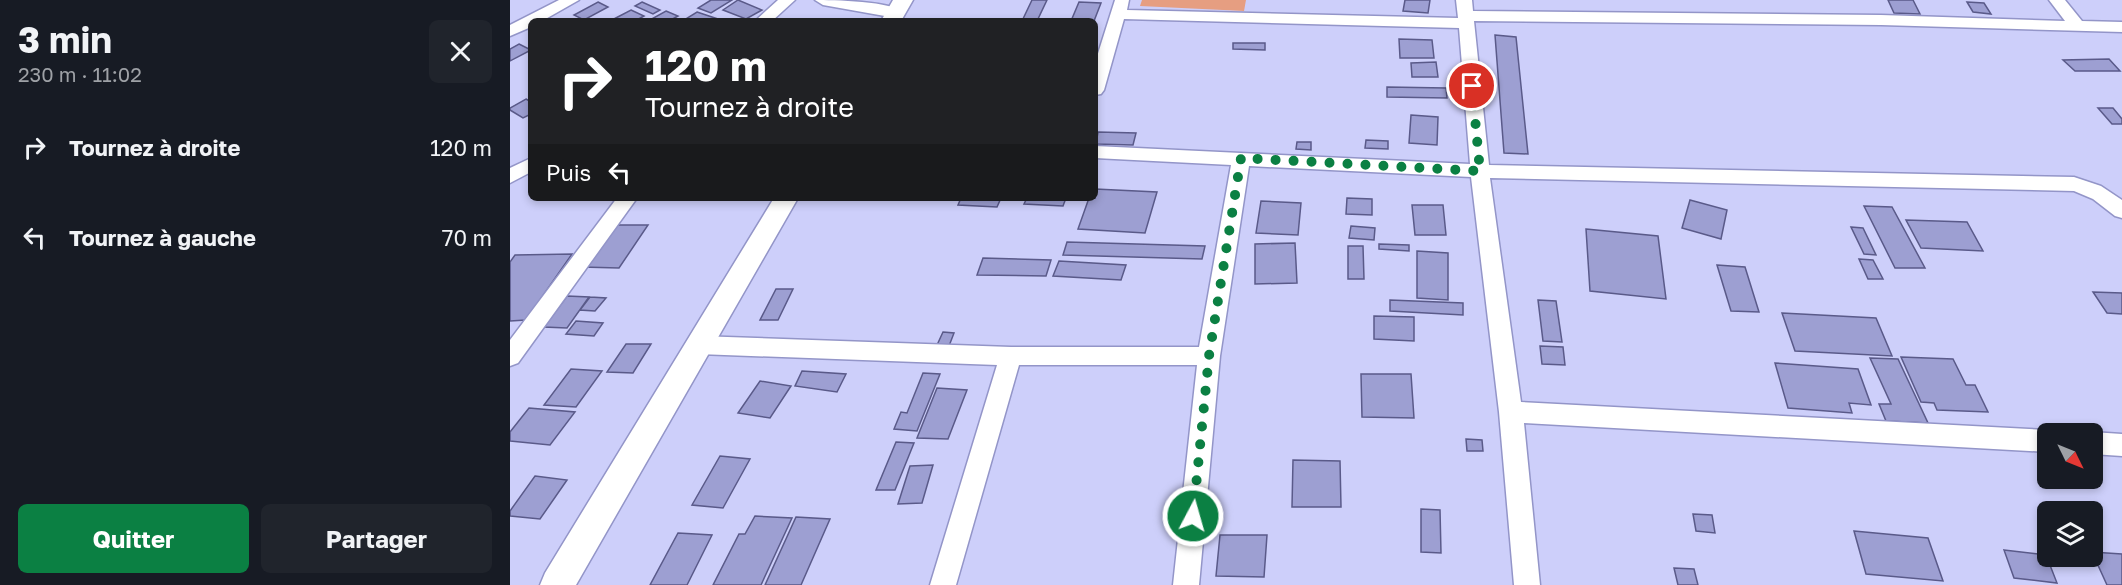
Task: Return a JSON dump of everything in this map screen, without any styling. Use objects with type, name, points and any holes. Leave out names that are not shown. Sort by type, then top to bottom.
[{"type":"street","points":[[536,18],[572,0]]},
{"type":"street","points":[[766,18],[787,0]]},
{"type":"street","points":[[824,0],[897,11]]},
{"type":"street","points":[[1254,17],[1257,0]]},
{"type":"street","points":[[1868,0],[1881,20]]},
{"type":"street","points":[[2057,0],[2078,25]]},
{"type":"street","points":[[1098,80],[1120,7],[1254,17],[1465,13],[1881,20],[2122,27]]},
{"type":"street","points":[[1465,13],[1480,171],[1511,412],[1527,585]]},
{"type":"street","points":[[510,31],[528,22]]},
{"type":"street","points":[[1098,152],[1480,171],[2074,184],[2113,200],[2122,211]]},
{"type":"street","points":[[1186,585],[1209,356],[1241,158]]},
{"type":"street","points":[[510,176],[528,166]]},
{"type":"street","points":[[510,357],[518,334],[625,201]]},
{"type":"street","points":[[557,585],[784,201]]},
{"type":"street","points":[[698,345],[1011,356],[1209,356]]},
{"type":"street","points":[[943,585],[1011,356]]},
{"type":"street","points":[[1511,412],[2037,440]]},
{"type":"street","points":[[2103,444],[2122,445]]},
{"type":"shaded area","points":[[1142,0],[1246,0],[1244,11],[1140,6]]},
{"type":"building","points":[[711,0],[732,0],[711,13],[698,8]]},
{"type":"building","points":[[738,0],[762,10],[743,18],[723,10]]},
{"type":"building","points":[[1032,0],[1047,0],[1038,18],[1023,18]]},
{"type":"building","points":[[1405,0],[1430,0],[1428,13],[1403,11]]},
{"type":"building","points":[[1888,0],[1913,0],[1920,14],[1894,13]]},
{"type":"building","points":[[598,2],[608,7],[588,18],[574,15]]},
{"type":"building","points":[[642,2],[660,10],[653,14],[635,6]]},
{"type":"building","points":[[1079,2],[1101,3],[1095,18],[1072,18]]},
{"type":"building","points":[[1967,2],[1984,3],[1991,14],[1973,12]]},
{"type":"building","points":[[631,10],[644,16],[640,18],[616,18]]},
{"type":"building","points":[[666,11],[678,16],[674,18],[653,18]]},
{"type":"building","points":[[697,12],[715,18],[687,18]]},
{"type":"building","points":[[1495,35],[1516,37],[1528,154],[1504,153]]},
{"type":"building","points":[[1399,39],[1432,40],[1434,58],[1400,58]]},
{"type":"building","points":[[1233,43],[1265,43],[1265,50],[1233,49]]},
{"type":"building","points":[[519,44],[528,48],[528,52],[510,61],[510,49]]},
{"type":"building","points":[[2109,59],[2120,71],[2075,71],[2063,60]]},
{"type":"building","points":[[1436,62],[1438,77],[1412,77],[1411,63]]},
{"type":"building","points":[[1387,87],[1446,88],[1447,98],[1387,97]]},
{"type":"building","points":[[526,99],[528,100],[528,116],[523,118],[510,108]]},
{"type":"building","points":[[2098,108],[2113,108],[2122,119],[2122,124],[2112,124]]},
{"type":"building","points":[[1411,115],[1438,117],[1437,145],[1409,143]]},
{"type":"building","points":[[1098,132],[1136,133],[1133,145],[1098,144]]},
{"type":"building","points":[[1366,140],[1388,141],[1388,149],[1365,148]]},
{"type":"building","points":[[1297,142],[1311,142],[1311,150],[1296,149]]},
{"type":"building","points":[[1098,189],[1157,192],[1145,233],[1078,229],[1088,201],[1098,201]]},
{"type":"building","points":[[1347,198],[1372,199],[1372,215],[1346,214]]},
{"type":"building","points":[[1690,200],[1727,210],[1721,239],[1682,228]]},
{"type":"building","points":[[960,201],[1000,201],[997,207],[958,205]]},
{"type":"building","points":[[1026,201],[1065,201],[1063,206],[1024,204]]},
{"type":"building","points":[[1261,201],[1301,203],[1298,235],[1256,233]]},
{"type":"building","points":[[1412,205],[1443,205],[1446,235],[1415,235]]},
{"type":"building","points":[[1864,206],[1892,207],[1925,268],[1895,268]]},
{"type":"building","points":[[1906,220],[1967,222],[1983,251],[1921,248]]},
{"type":"building","points":[[613,225],[648,225],[619,268],[582,267]]},
{"type":"building","points":[[1351,226],[1375,228],[1374,240],[1349,238]]},
{"type":"building","points":[[1851,227],[1863,228],[1876,255],[1864,254]]},
{"type":"building","points":[[1586,229],[1658,236],[1666,299],[1590,291]]},
{"type":"building","points":[[1067,242],[1205,246],[1202,259],[1063,255]]},
{"type":"building","points":[[1295,243],[1297,283],[1255,284],[1255,244]]},
{"type":"building","points":[[1379,244],[1409,245],[1409,251],[1379,249]]},
{"type":"building","points":[[1348,246],[1363,246],[1364,279],[1348,279]]},
{"type":"building","points":[[1417,251],[1448,253],[1448,300],[1417,298]]},
{"type":"building","points":[[572,254],[526,320],[510,321],[510,262],[515,255]]},
{"type":"building","points":[[983,258],[1051,260],[1046,276],[977,275]]},
{"type":"building","points":[[1859,259],[1873,260],[1883,279],[1868,279]]},
{"type":"building","points":[[1059,261],[1126,265],[1121,280],[1053,276]]},
{"type":"building","points":[[1717,265],[1745,267],[1759,312],[1731,311]]},
{"type":"building","points":[[776,289],[793,289],[778,320],[760,320]]},
{"type":"building","points":[[2093,292],[2122,293],[2122,314],[2107,313]]},
{"type":"building","points":[[567,296],[589,297],[567,328],[544,327]]},
{"type":"building","points":[[590,297],[606,298],[595,311],[580,310]]},
{"type":"building","points":[[1390,300],[1463,303],[1463,315],[1390,311]]},
{"type":"building","points":[[1538,300],[1556,301],[1562,342],[1543,341]]},
{"type":"building","points":[[1782,313],[1876,318],[1892,356],[1795,351]]},
{"type":"building","points":[[1374,316],[1414,317],[1414,341],[1374,339]]},
{"type":"building","points":[[576,321],[603,323],[594,336],[566,334]]},
{"type":"building","points":[[943,332],[954,333],[949,346],[937,345]]},
{"type":"building","points":[[626,344],[651,344],[633,373],[607,372]]},
{"type":"building","points":[[1540,346],[1563,347],[1565,365],[1542,364]]},
{"type":"building","points":[[1901,357],[1953,359],[1966,385],[1975,385],[1988,412],[1937,410],[1934,403],[1921,402]]},
{"type":"building","points":[[1870,358],[1898,359],[1928,423],[1886,421],[1879,404],[1891,404]]},
{"type":"building","points":[[1775,363],[1858,369],[1871,405],[1849,403],[1852,413],[1788,408]]},
{"type":"building","points":[[571,369],[602,371],[576,407],[544,405]]},
{"type":"building","points":[[802,371],[846,374],[837,392],[795,386]]},
{"type":"building","points":[[923,373],[940,374],[917,431],[894,429],[901,412],[907,413]]},
{"type":"building","points":[[1361,374],[1411,374],[1414,418],[1362,417]]},
{"type":"building","points":[[760,381],[791,386],[770,418],[738,413]]},
{"type":"building","points":[[937,388],[967,390],[948,439],[917,438]]},
{"type":"building","points":[[529,408],[575,412],[550,445],[510,441],[510,432]]},
{"type":"building","points":[[1466,439],[1482,440],[1483,451],[1467,451]]},
{"type":"building","points":[[896,442],[914,443],[895,490],[876,490]]},
{"type":"building","points":[[720,456],[750,459],[723,508],[692,505]]},
{"type":"building","points":[[1293,460],[1340,461],[1341,507],[1292,507]]},
{"type":"building","points":[[933,465],[922,503],[898,504],[910,466]]},
{"type":"building","points":[[535,476],[567,480],[540,519],[510,516],[510,511]]},
{"type":"building","points":[[1421,509],[1440,510],[1441,553],[1421,552]]},
{"type":"building","points":[[1693,514],[1712,515],[1715,533],[1696,531]]},
{"type":"building","points":[[755,516],[792,518],[761,585],[713,585],[739,534],[745,534]]},
{"type":"building","points":[[796,517],[830,519],[801,585],[765,585]]},
{"type":"building","points":[[1854,531],[1928,538],[1943,581],[1866,574]]},
{"type":"building","points":[[678,533],[712,535],[687,585],[650,585]]},
{"type":"building","points":[[1220,535],[1267,535],[1264,577],[1216,576]]},
{"type":"building","points":[[2004,550],[2037,554],[2037,567],[2051,567],[2057,583],[2014,578]]},
{"type":"building","points":[[2103,553],[2122,554],[2122,585],[2107,585],[2099,567],[2103,567]]},
{"type":"building","points":[[1674,568],[1694,569],[1698,585],[1678,585]]},
{"type":"route","points":[[1193,516],[1209,356],[1241,158],[1480,171],[1472,86]]}]
